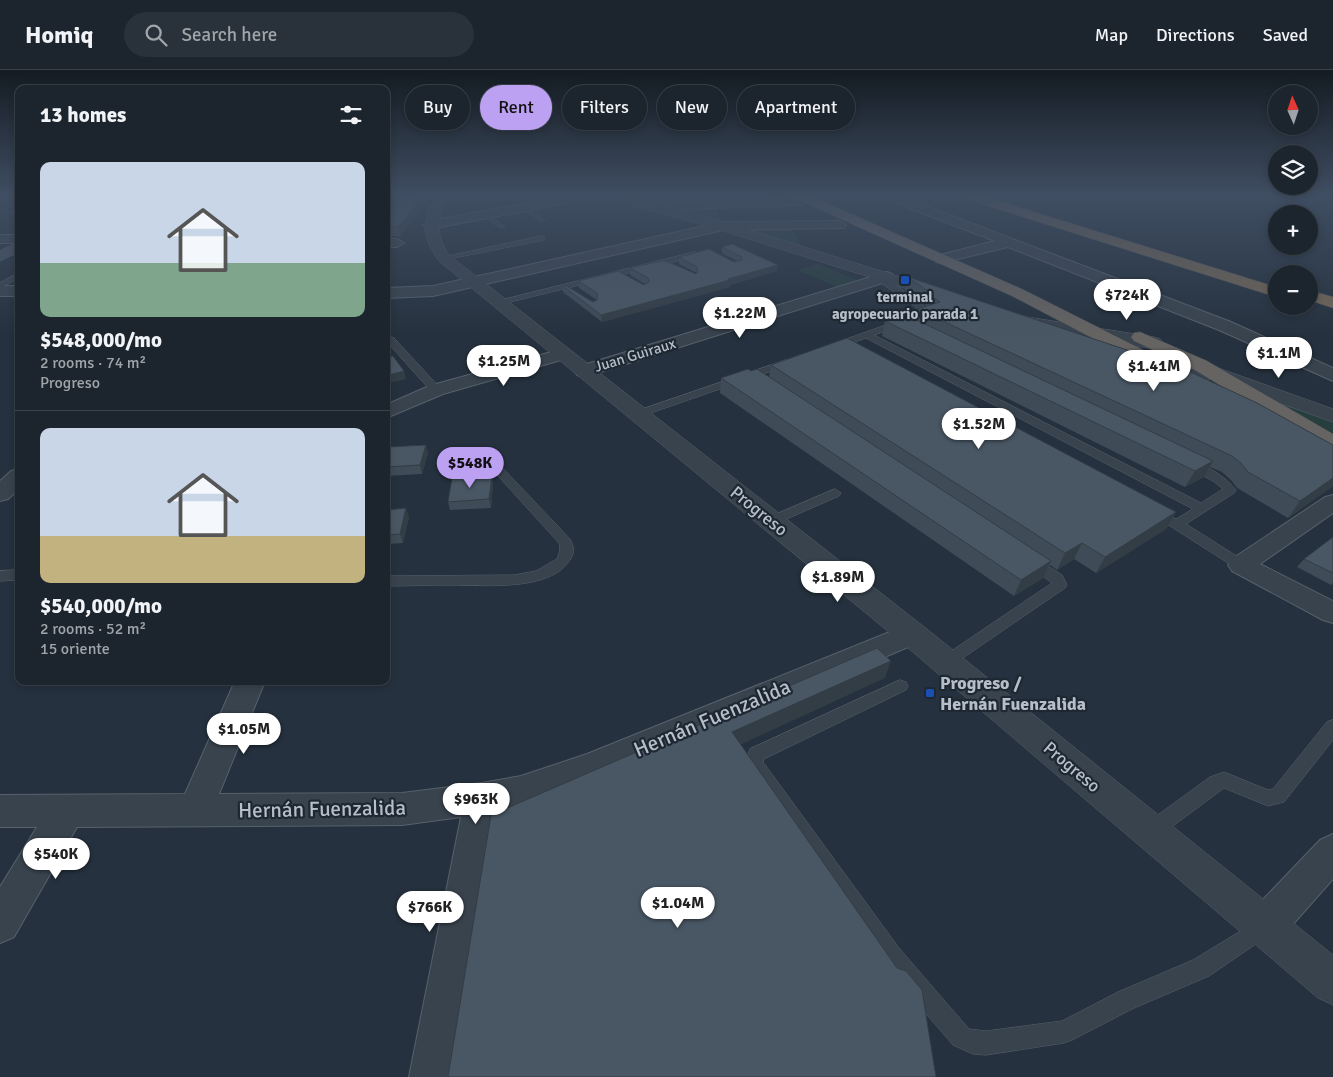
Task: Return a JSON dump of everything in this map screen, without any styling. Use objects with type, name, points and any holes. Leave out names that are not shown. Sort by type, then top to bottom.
[{"type":"highway","points":[[907,242],[1154,343],[1214,373],[1333,442]]},
{"type":"highway","points":[[913,242],[1054,311],[1333,456]]},
{"type":"highway","points":[[1117,242],[1268,289]]},
{"type":"highway","points":[[1138,242],[1268,282]]},
{"type":"highway","points":[[1318,298],[1333,303]]},
{"type":"highway","points":[[1318,306],[1333,310]]},
{"type":"highway","points":[[1037,324],[1049,319],[1054,311]]},
{"type":"main road","points":[[0,248],[15,242]]},
{"type":"main road","points":[[0,256],[15,244]]},
{"type":"street","name":"Progreso","points":[[434,242],[444,258],[912,634],[1333,982]]},
{"type":"street","points":[[390,293],[427,292],[649,242]]},
{"type":"street","points":[[774,242],[851,266],[880,279],[960,301]]},
{"type":"street","points":[[947,258],[1009,242],[1225,326],[1333,375]]},
{"type":"street","name":"Juan Guiraux","points":[[390,410],[436,390],[573,362],[880,279]]},
{"type":"street","points":[[1154,343],[1015,320],[1131,361],[1177,374],[1214,373],[1333,416]]},
{"type":"street","points":[[0,475],[15,475]]},
{"type":"street","points":[[0,494],[15,479]]},
{"type":"street","points":[[1333,502],[1241,564],[1333,613]]},
{"type":"street","name":"Hernán Fuenzalida","points":[[0,811],[402,810],[482,799],[521,791],[593,767],[912,634]]},
{"type":"street","points":[[195,810],[248,685]]},
{"type":"street","points":[[432,1077],[482,799]]},
{"type":"street","points":[[0,922],[67,811]]},
{"type":"street","points":[[1265,926],[1333,852]]},
{"type":"lane","points":[[444,258],[505,242]]},
{"type":"lane","points":[[498,302],[569,288],[700,253]]},
{"type":"lane","points":[[664,262],[678,269]]},
{"type":"lane","points":[[620,273],[628,278]]},
{"type":"lane","points":[[880,279],[908,309],[902,323]]},
{"type":"lane","points":[[826,349],[920,316],[922,312],[920,306],[880,279]]},
{"type":"lane","points":[[902,323],[919,332]]},
{"type":"lane","points":[[867,335],[1201,508]]},
{"type":"lane","points":[[390,340],[436,390]]},
{"type":"lane","points":[[844,343],[861,352]]},
{"type":"lane","points":[[638,414],[798,359]]},
{"type":"lane","points":[[752,375],[769,386]]},
{"type":"lane","points":[[1176,523],[1230,490],[1226,484],[1216,477],[1182,460]]},
{"type":"lane","points":[[390,581],[517,579],[543,573],[559,565],[564,560],[568,551],[565,542],[493,464]]},
{"type":"lane","points":[[771,521],[835,493]]},
{"type":"lane","points":[[1148,508],[1176,523],[1241,564]]},
{"type":"lane","points":[[946,662],[1060,585],[1057,578],[1024,556]]},
{"type":"lane","points":[[0,576],[15,575]]},
{"type":"lane","points":[[900,686],[756,754],[754,762],[891,956],[961,1037],[973,1042],[986,1043],[1064,1032],[1126,1000],[1201,968],[1265,926]]},
{"type":"lane","points":[[1150,831],[1216,783],[1224,780],[1268,798],[1278,796],[1333,727]]},
{"type":"green space","points":[[786,242],[799,242],[801,246]]},
{"type":"green space","points":[[818,264],[857,280],[837,287],[798,270]]},
{"type":"green space","points":[[1269,399],[1333,419],[1333,433]]},
{"type":"building","points":[[732,244],[778,265],[601,315],[562,285],[593,302],[597,300],[597,293],[578,281],[618,271],[644,285],[649,282],[648,278],[630,268],[661,261],[666,261],[696,274],[698,272],[697,267],[679,257],[709,249],[734,262],[742,260],[742,257],[722,247]]},
{"type":"building","points":[[908,277],[1184,369],[1257,403],[1333,445],[1333,478],[1300,501],[1248,472],[1232,456],[917,309],[940,302]]},
{"type":"building","points":[[904,314],[1213,461],[1195,471],[885,321]]},
{"type":"building","points":[[847,338],[1176,512],[1105,557],[1082,543],[1065,553],[771,365]]},
{"type":"building","points":[[393,356],[404,371],[390,375],[390,357]]},
{"type":"building","points":[[748,369],[751,371],[757,369],[1051,561],[1021,580],[721,378]]},
{"type":"building","points":[[426,445],[420,465],[390,467],[390,447]]},
{"type":"building","points":[[492,476],[489,499],[448,502],[452,478]]},
{"type":"building","points":[[406,508],[400,534],[390,535],[390,510]]},
{"type":"building","points":[[1333,537],[1333,573],[1304,559]]},
{"type":"building","points":[[877,648],[891,661],[732,732],[897,968],[906,971],[922,990],[936,1077],[448,1077],[491,815]]},
{"type":"place","name":"terminal agropecuario parada 1","points":[[905,280]]},
{"type":"place","name":"Progreso / Hernán Fuenzalida","points":[[930,693]]}]
